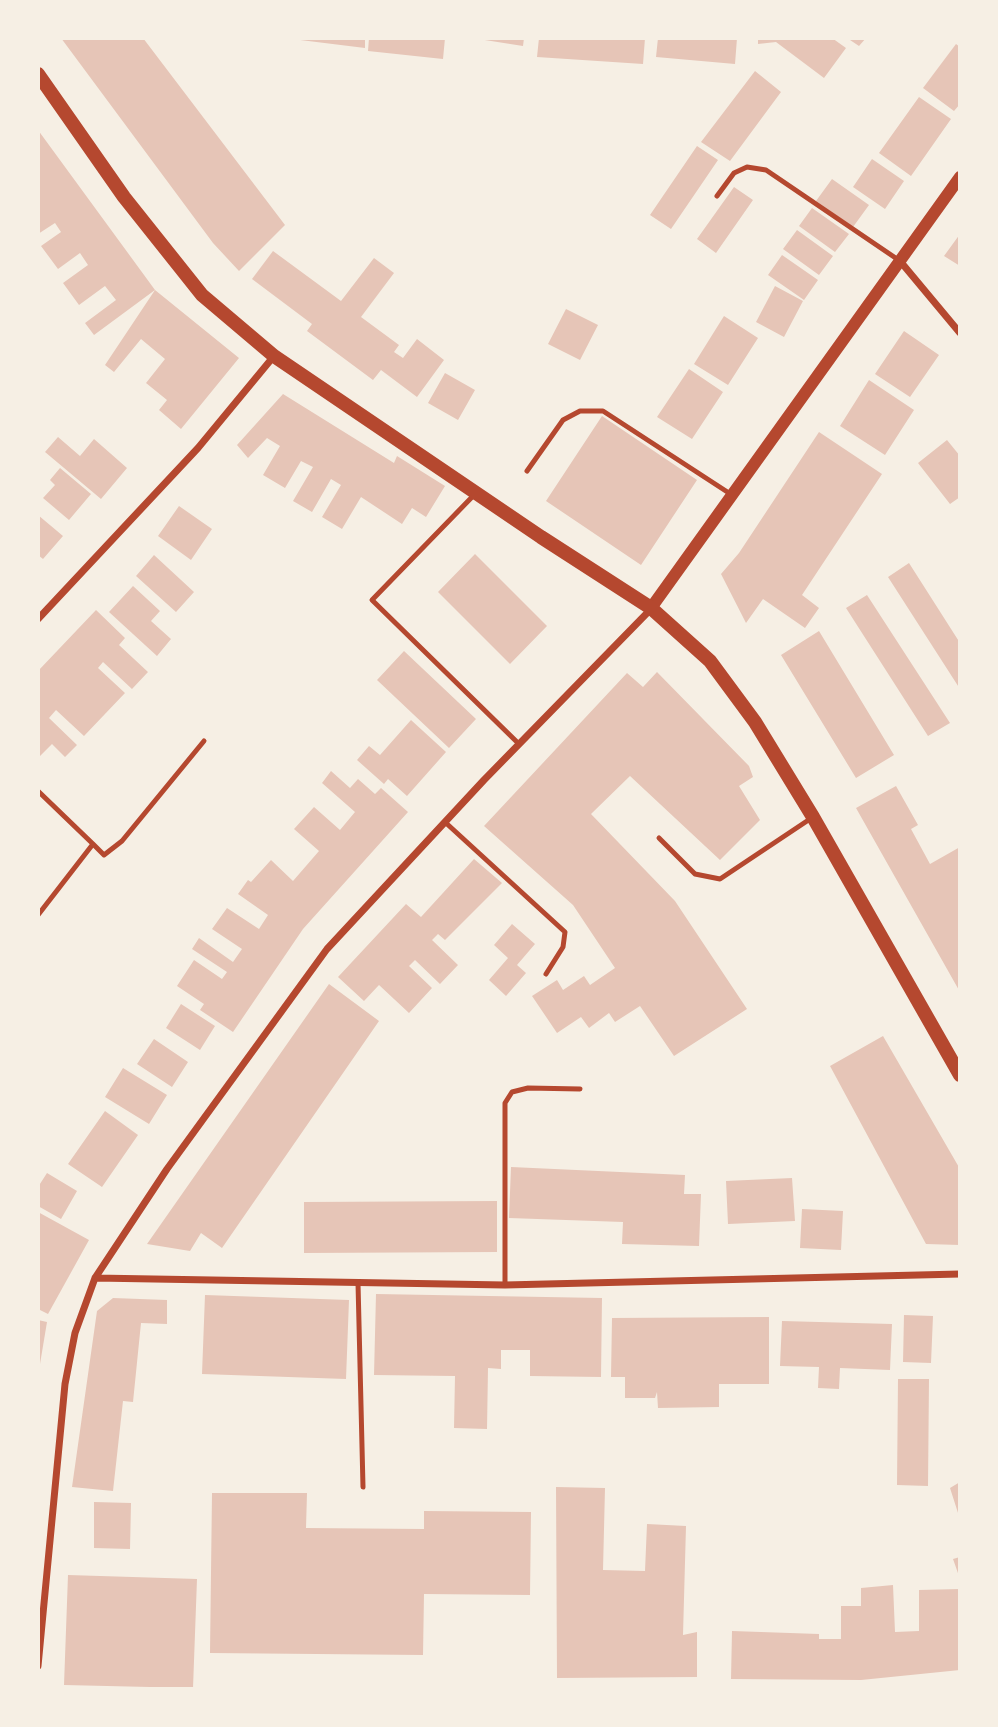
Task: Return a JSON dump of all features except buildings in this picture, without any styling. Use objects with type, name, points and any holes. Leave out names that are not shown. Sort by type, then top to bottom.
[{"type":"main road","points":[[38,74],[173,262],[202,295],[274,356],[652,608],[710,661],[755,722],[813,817],[960,1075]]},
{"type":"street","points":[[38,1666],[65,1384],[75,1333],[95,1278],[167,1170],[327,949],[519,744],[652,608],[960,177]]},
{"type":"street","points":[[900,261],[960,333]]},
{"type":"street","points":[[38,619],[198,448],[274,356]]},
{"type":"street","points":[[95,1278],[506,1285],[960,1274]]},
{"type":"lane","points":[[717,196],[734,173],[747,167],[766,170],[900,261]]},
{"type":"lane","points":[[527,471],[563,420],[580,411],[603,411],[732,495]]},
{"type":"lane","points":[[477,493],[372,600],[519,744]]},
{"type":"lane","points":[[38,791],[104,855],[122,841],[204,741]]},
{"type":"lane","points":[[659,838],[695,874],[720,879],[813,817]]},
{"type":"lane","points":[[446,823],[565,932],[563,947],[546,974]]},
{"type":"lane","points":[[38,915],[93,844]]},
{"type":"lane","points":[[506,1285],[505,1103],[512,1092],[528,1088],[580,1089]]},
{"type":"lane","points":[[358,1283],[363,1487]]}]
